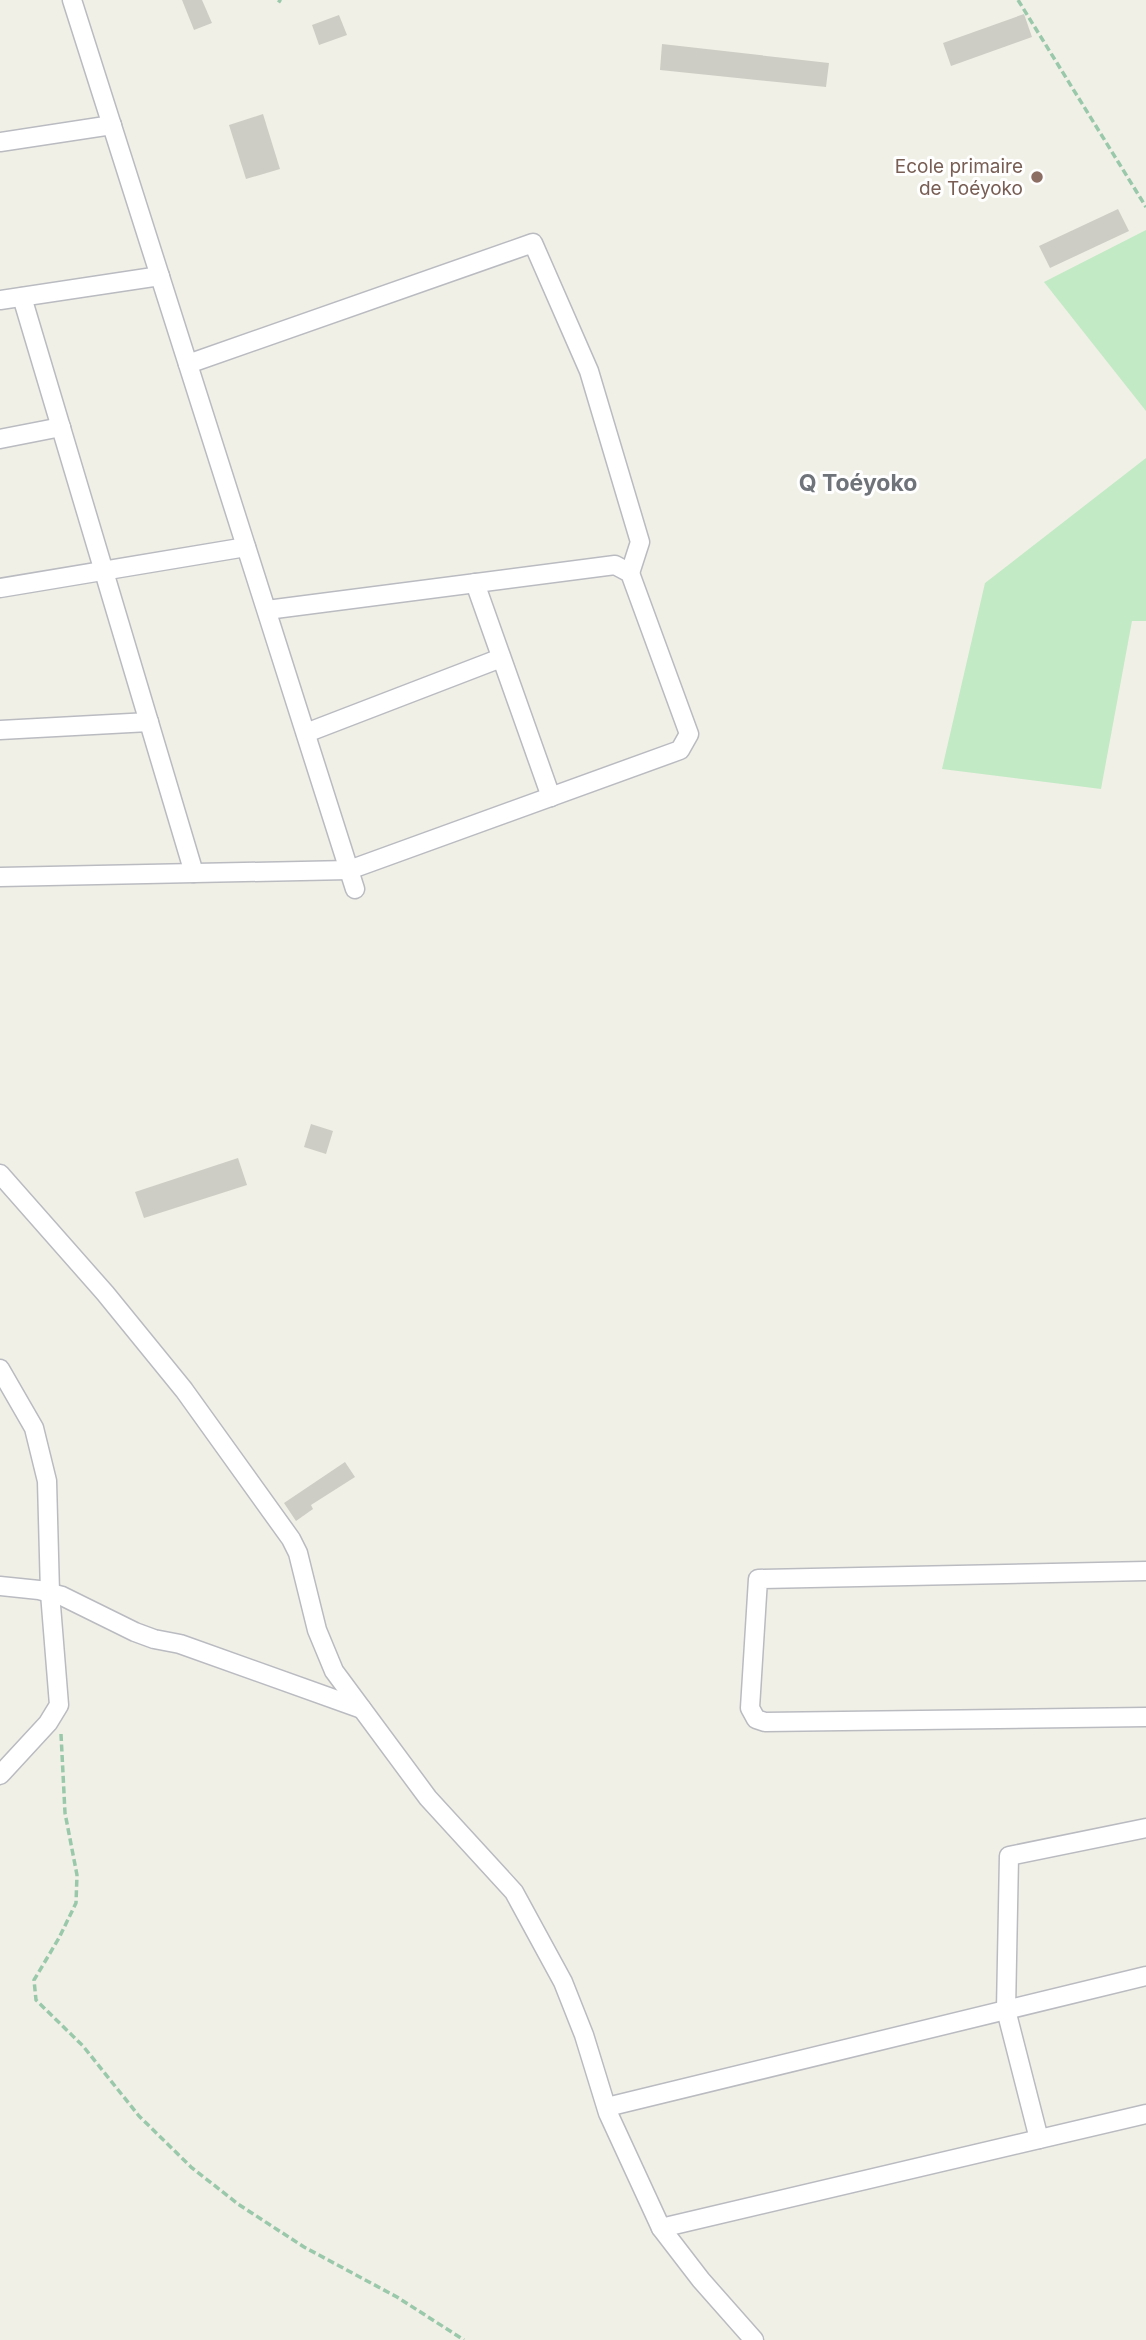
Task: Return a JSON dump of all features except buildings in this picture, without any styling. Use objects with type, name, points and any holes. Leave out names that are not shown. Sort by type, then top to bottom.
[{"type":"street","points":[[72,0],[355,889]]},
{"type":"street","points":[[0,142],[112,125]]},
{"type":"street","points":[[0,877],[349,870],[680,750],[689,734],[630,573],[640,542],[589,371],[533,243],[188,364]]},
{"type":"street","points":[[0,300],[160,276]]},
{"type":"street","points":[[22,297],[194,873]]},
{"type":"street","points":[[0,439],[61,427]]},
{"type":"street","points":[[0,588],[246,547]]},
{"type":"street","points":[[267,611],[615,565],[630,573]]},
{"type":"street","points":[[475,583],[551,797]]},
{"type":"street","points":[[306,733],[501,658]]},
{"type":"street","points":[[0,730],[149,722]]},
{"type":"street","points":[[0,1174],[105,1293],[184,1390],[291,1539],[298,1553],[317,1630],[334,1671],[428,1798],[514,1892],[563,1982],[584,2035],[607,2107],[661,2228],[701,2280],[754,2340]]},
{"type":"street","points":[[0,1369],[34,1428],[47,1481],[50,1593],[59,1705],[48,1723],[0,1775]]},
{"type":"street","points":[[1146,1570],[758,1579],[750,1708],[756,1719],[765,1722],[1146,1717]]},
{"type":"street","points":[[0,1586],[62,1596],[154,1639],[180,1644],[362,1709]]},
{"type":"street","points":[[1039,2139],[1006,2010],[1009,1856],[1146,1828]]},
{"type":"street","points":[[607,2107],[1146,1976]]},
{"type":"street","points":[[661,2228],[1146,2114]]},
{"type":"path","points":[[1018,0],[1146,207]]},
{"type":"path","points":[[59,1705],[65,1813],[77,1875],[76,1903],[34,1980],[36,2000],[83,2046],[139,2116],[191,2167],[238,2204],[304,2248],[397,2297],[464,2340]]},
{"type":"green space","points":[[1146,230],[1146,411],[1044,282]]},
{"type":"green space","points":[[1146,458],[1146,621],[1132,621],[1101,789],[942,769],[985,583]]},
{"type":"place","name":"Ecole primaire de Toéyoko","points":[[1037,177]]},
{"type":"district","name":"Q Toéyoko","points":[[858,483]]}]
